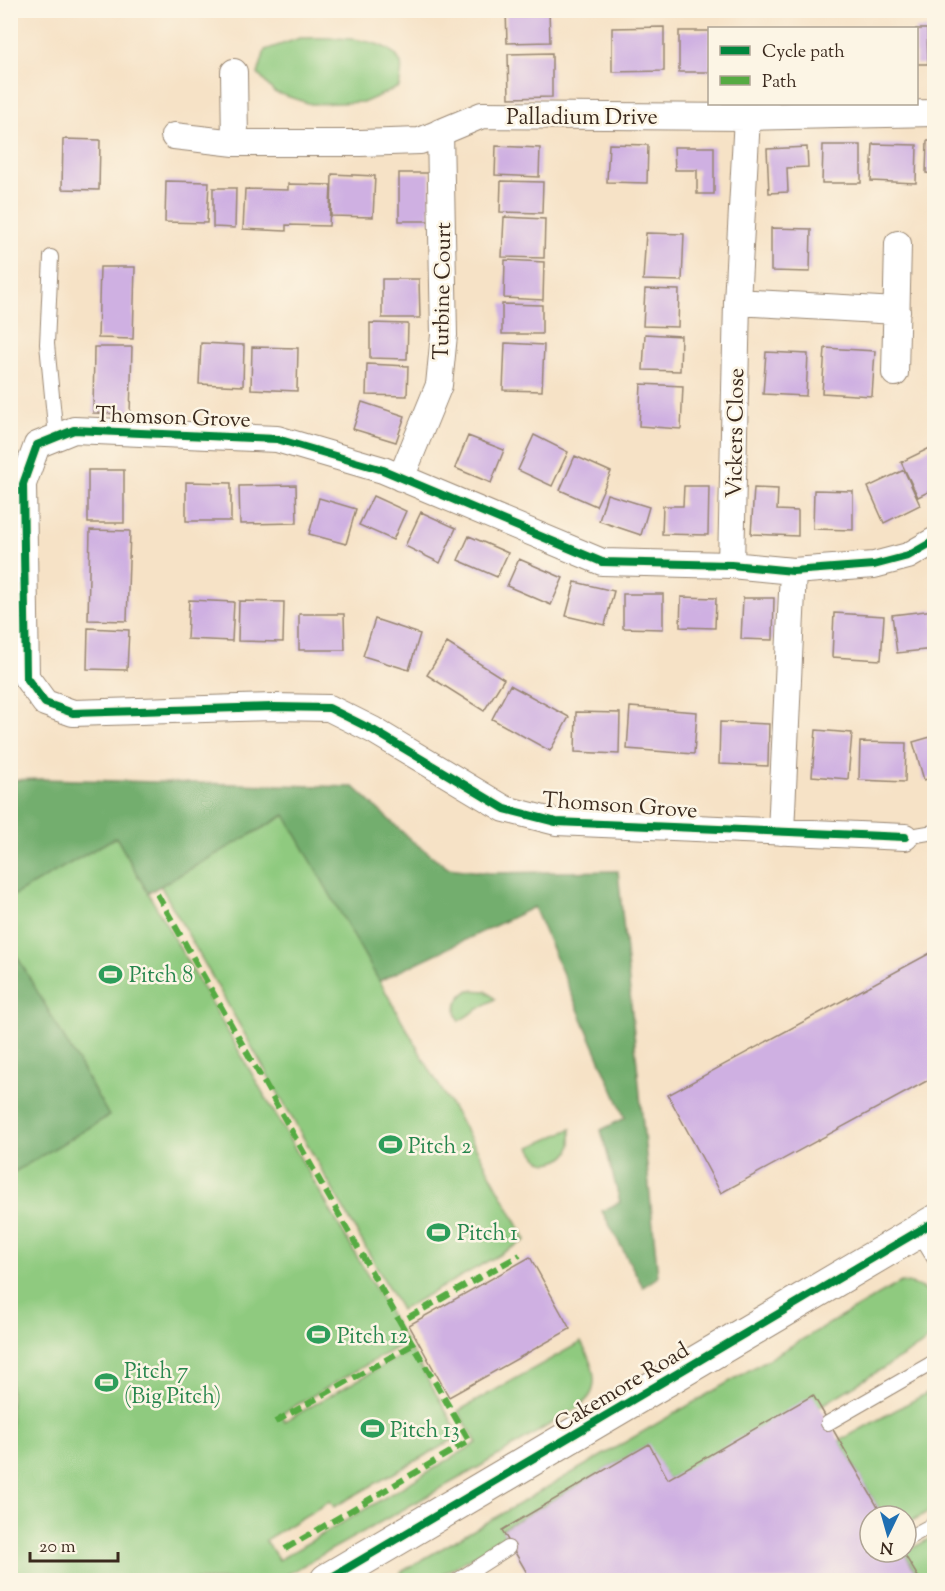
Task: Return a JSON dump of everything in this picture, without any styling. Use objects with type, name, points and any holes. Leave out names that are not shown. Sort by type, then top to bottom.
[{"type":"main road","name":"Cakemore Road","points":[[340,1577],[929,1237]]},
{"type":"street","points":[[234,72],[235,143]]},
{"type":"street","name":"Palladium Drive","points":[[174,136],[235,143],[360,143],[420,141],[482,115],[747,117],[934,113]]},
{"type":"street","name":"Vickers Close","points":[[731,565],[737,302],[747,117]]},
{"type":"street","name":"Turbine Court","points":[[401,478],[439,385],[444,335],[440,132]]},
{"type":"street","points":[[896,373],[898,244]]},
{"type":"street","points":[[737,302],[897,311]]},
{"type":"street","name":"Thomson Grove","points":[[905,837],[556,822],[505,809],[373,730],[329,708],[274,707],[73,713],[45,703],[26,677],[23,484],[37,445],[74,430],[277,439],[383,470],[602,562],[731,565],[793,571],[874,565],[908,556],[934,541]]},
{"type":"street","points":[[781,832],[793,571]]},
{"type":"lane","points":[[51,257],[47,344],[56,437]]},
{"type":"lane","points":[[905,837],[934,832]]},
{"type":"lane","points":[[828,1423],[934,1362]]},
{"type":"lane","points":[[918,1533],[934,1524]]},
{"type":"lane","points":[[458,1581],[508,1548]]},
{"type":"green space","points":[[300,38],[341,38],[385,47],[395,54],[401,64],[399,87],[365,102],[311,104],[274,92],[258,74],[265,50]]},
{"type":"green space","points":[[11,780],[354,787],[411,840],[448,868],[490,873],[618,871],[658,1277],[643,1287],[602,1211],[620,1202],[601,1130],[625,1118],[534,907],[379,981],[285,815],[148,893],[116,837],[11,897]]},
{"type":"green space","points":[[286,815],[478,1151],[526,1240],[401,1310],[160,885]]},
{"type":"green space","points":[[116,837],[406,1342],[281,1414],[285,1421],[411,1350],[460,1436],[334,1507],[330,1501],[265,1540],[279,1560],[477,1443],[458,1411],[581,1342],[594,1377],[592,1391],[579,1407],[479,1467],[277,1580],[11,1580],[10,897]]},
{"type":"green space","points":[[10,944],[109,1116],[11,1174],[10,1174]]},
{"type":"green space","points":[[469,990],[486,991],[495,999],[459,1021],[456,1012],[457,1004],[461,996]]},
{"type":"green space","points":[[571,1129],[569,1151],[561,1159],[551,1163],[542,1162],[530,1147]]},
{"type":"green space","points":[[901,1282],[922,1288],[932,1298],[934,1334],[920,1346],[819,1407],[668,1479],[648,1445],[502,1529],[506,1538],[432,1580],[398,1580],[401,1572]]},
{"type":"green space","points":[[934,1389],[934,1509],[918,1518],[918,1504],[876,1504],[839,1441]]},
{"type":"green space","points":[[934,1536],[934,1580],[920,1580],[911,1564],[918,1564],[918,1545]]},
{"type":"building","points":[[506,10],[549,10],[550,42],[507,43]]},
{"type":"building","points":[[664,27],[664,71],[612,72],[612,28]]},
{"type":"building","points":[[918,29],[927,29],[928,64],[918,64]]},
{"type":"building","points":[[679,31],[708,31],[708,72],[679,72]]},
{"type":"building","points":[[552,53],[552,97],[509,98],[508,54]]},
{"type":"building","points":[[63,139],[100,140],[99,190],[62,189]]},
{"type":"building","points":[[927,141],[934,141],[934,174],[926,173]]},
{"type":"building","points":[[609,144],[648,145],[647,183],[607,182]]},
{"type":"building","points":[[873,144],[917,145],[916,183],[871,181]]},
{"type":"building","points":[[823,145],[861,145],[861,183],[822,183]]},
{"type":"building","points":[[496,146],[540,148],[539,177],[495,175]]},
{"type":"building","points":[[674,147],[714,147],[714,194],[697,194],[697,170],[675,170]]},
{"type":"building","points":[[807,147],[808,167],[787,168],[788,192],[769,193],[767,149]]},
{"type":"building","points":[[399,173],[430,173],[430,221],[399,221]]},
{"type":"building","points":[[332,174],[375,176],[373,217],[331,216]]},
{"type":"building","points":[[166,181],[209,182],[207,223],[165,222]]},
{"type":"building","points":[[501,181],[543,182],[542,213],[500,212]]},
{"type":"building","points":[[288,184],[331,185],[329,226],[286,225],[286,231],[243,229],[245,189],[288,190]]},
{"type":"building","points":[[213,188],[236,188],[235,228],[213,227]]},
{"type":"building","points":[[504,217],[545,219],[544,258],[502,257]]},
{"type":"building","points":[[771,228],[811,229],[810,272],[771,271]]},
{"type":"building","points":[[646,233],[684,234],[682,281],[643,280]]},
{"type":"building","points":[[505,260],[544,262],[543,300],[504,298]]},
{"type":"building","points":[[100,267],[135,267],[133,339],[98,338]]},
{"type":"building","points":[[382,279],[419,279],[420,318],[382,318]]},
{"type":"building","points":[[645,289],[679,290],[678,327],[643,326]]},
{"type":"building","points":[[502,304],[542,305],[542,334],[502,334]]},
{"type":"building","points":[[370,323],[408,324],[407,359],[370,358]]},
{"type":"building","points":[[645,334],[681,336],[680,371],[643,370]]},
{"type":"building","points":[[201,343],[244,345],[243,386],[199,384]]},
{"type":"building","points":[[505,343],[544,345],[542,391],[503,390]]},
{"type":"building","points":[[94,347],[132,347],[130,414],[93,413]]},
{"type":"building","points":[[252,347],[298,348],[297,391],[251,389]]},
{"type":"building","points":[[825,348],[875,351],[872,396],[822,393]]},
{"type":"building","points":[[766,352],[808,354],[806,396],[763,394]]},
{"type":"building","points":[[367,364],[408,366],[407,396],[366,395]]},
{"type":"building","points":[[641,384],[683,386],[681,429],[639,426]]},
{"type":"building","points":[[362,402],[405,416],[396,442],[353,429]]},
{"type":"building","points":[[534,435],[568,452],[552,486],[518,470]]},
{"type":"building","points":[[468,436],[504,450],[491,483],[455,468]]},
{"type":"building","points":[[934,446],[934,489],[918,497],[901,462]]},
{"type":"building","points":[[575,456],[611,472],[596,506],[560,490]]},
{"type":"building","points":[[88,470],[124,470],[124,523],[88,523]]},
{"type":"building","points":[[904,470],[920,505],[884,523],[868,487]]},
{"type":"building","points":[[186,482],[231,483],[231,521],[186,521]]},
{"type":"building","points":[[296,485],[297,523],[240,524],[239,486]]},
{"type":"building","points":[[684,486],[709,486],[708,535],[662,534],[663,506],[683,506]]},
{"type":"building","points":[[754,488],[778,489],[777,510],[798,511],[798,536],[751,534]]},
{"type":"building","points":[[814,490],[853,491],[853,530],[813,529]]},
{"type":"building","points":[[607,494],[649,507],[641,535],[599,521]]},
{"type":"building","points":[[373,496],[406,511],[393,540],[359,525]]},
{"type":"building","points":[[319,498],[356,509],[346,544],[309,534]]},
{"type":"building","points":[[421,512],[456,528],[440,563],[405,546]]},
{"type":"building","points":[[90,530],[130,531],[127,621],[88,620]]},
{"type":"building","points":[[469,536],[508,553],[497,577],[458,560]]},
{"type":"building","points":[[519,559],[563,578],[551,605],[507,586]]},
{"type":"building","points":[[575,582],[614,591],[605,625],[566,616]]},
{"type":"building","points":[[623,594],[663,594],[663,629],[623,628]]},
{"type":"building","points":[[681,597],[716,598],[715,628],[680,627]]},
{"type":"building","points":[[743,598],[774,598],[773,640],[741,639]]},
{"type":"building","points":[[189,600],[234,602],[232,641],[187,639]]},
{"type":"building","points":[[239,601],[284,602],[283,642],[238,641]]},
{"type":"building","points":[[934,610],[934,649],[897,653],[892,615]]},
{"type":"building","points":[[834,613],[884,616],[881,660],[832,657]]},
{"type":"building","points":[[299,614],[344,614],[345,650],[299,650]]},
{"type":"building","points":[[375,619],[420,634],[409,670],[363,656]]},
{"type":"building","points":[[88,628],[129,630],[127,670],[87,669]]},
{"type":"building","points":[[447,643],[504,679],[484,711],[427,675]]},
{"type":"building","points":[[510,685],[569,717],[550,751],[492,719]]},
{"type":"building","points":[[630,707],[697,712],[694,754],[627,749]]},
{"type":"building","points":[[576,712],[620,713],[619,754],[575,752]]},
{"type":"building","points":[[720,722],[769,724],[768,766],[719,764]]},
{"type":"building","points":[[816,730],[852,733],[848,779],[812,776]]},
{"type":"building","points":[[934,736],[934,777],[924,780],[913,742]]},
{"type":"building","points":[[860,742],[906,743],[905,782],[859,780]]},
{"type":"building","points":[[934,951],[934,1077],[721,1193],[668,1095]]},
{"type":"building","points":[[530,1257],[570,1329],[449,1397],[409,1325]]},
{"type":"building","points":[[813,1395],[876,1504],[858,1504],[858,1564],[910,1564],[920,1580],[531,1580],[502,1530],[649,1444],[668,1479]]},
{"type":"marked path","points":[[157,894],[400,1322]]},
{"type":"marked path","points":[[285,1549],[469,1441],[400,1322],[520,1255]]},
{"type":"marked path","points":[[275,1422],[414,1344]]},
{"type":"cycle path","points":[[905,837],[556,822],[505,809],[373,730],[329,708],[274,707],[73,713],[45,703],[26,677],[23,484],[37,445],[74,430],[277,439],[383,470],[602,562],[731,565],[793,571],[874,565],[908,556],[934,541]]},
{"type":"cycle path","points":[[327,1580],[934,1222]]},
{"type":"place","name":"Pitch 8","points":[[111,974]]},
{"type":"place","name":"Pitch 2","points":[[390,1145]]},
{"type":"place","name":"Pitch 1","points":[[439,1232]]},
{"type":"place","name":"Pitch 12","points":[[319,1335]]},
{"type":"place","name":"Pitch 7 (Big Pitch)","points":[[106,1383]]},
{"type":"place","name":"Pitch 13","points":[[372,1429]]}]
